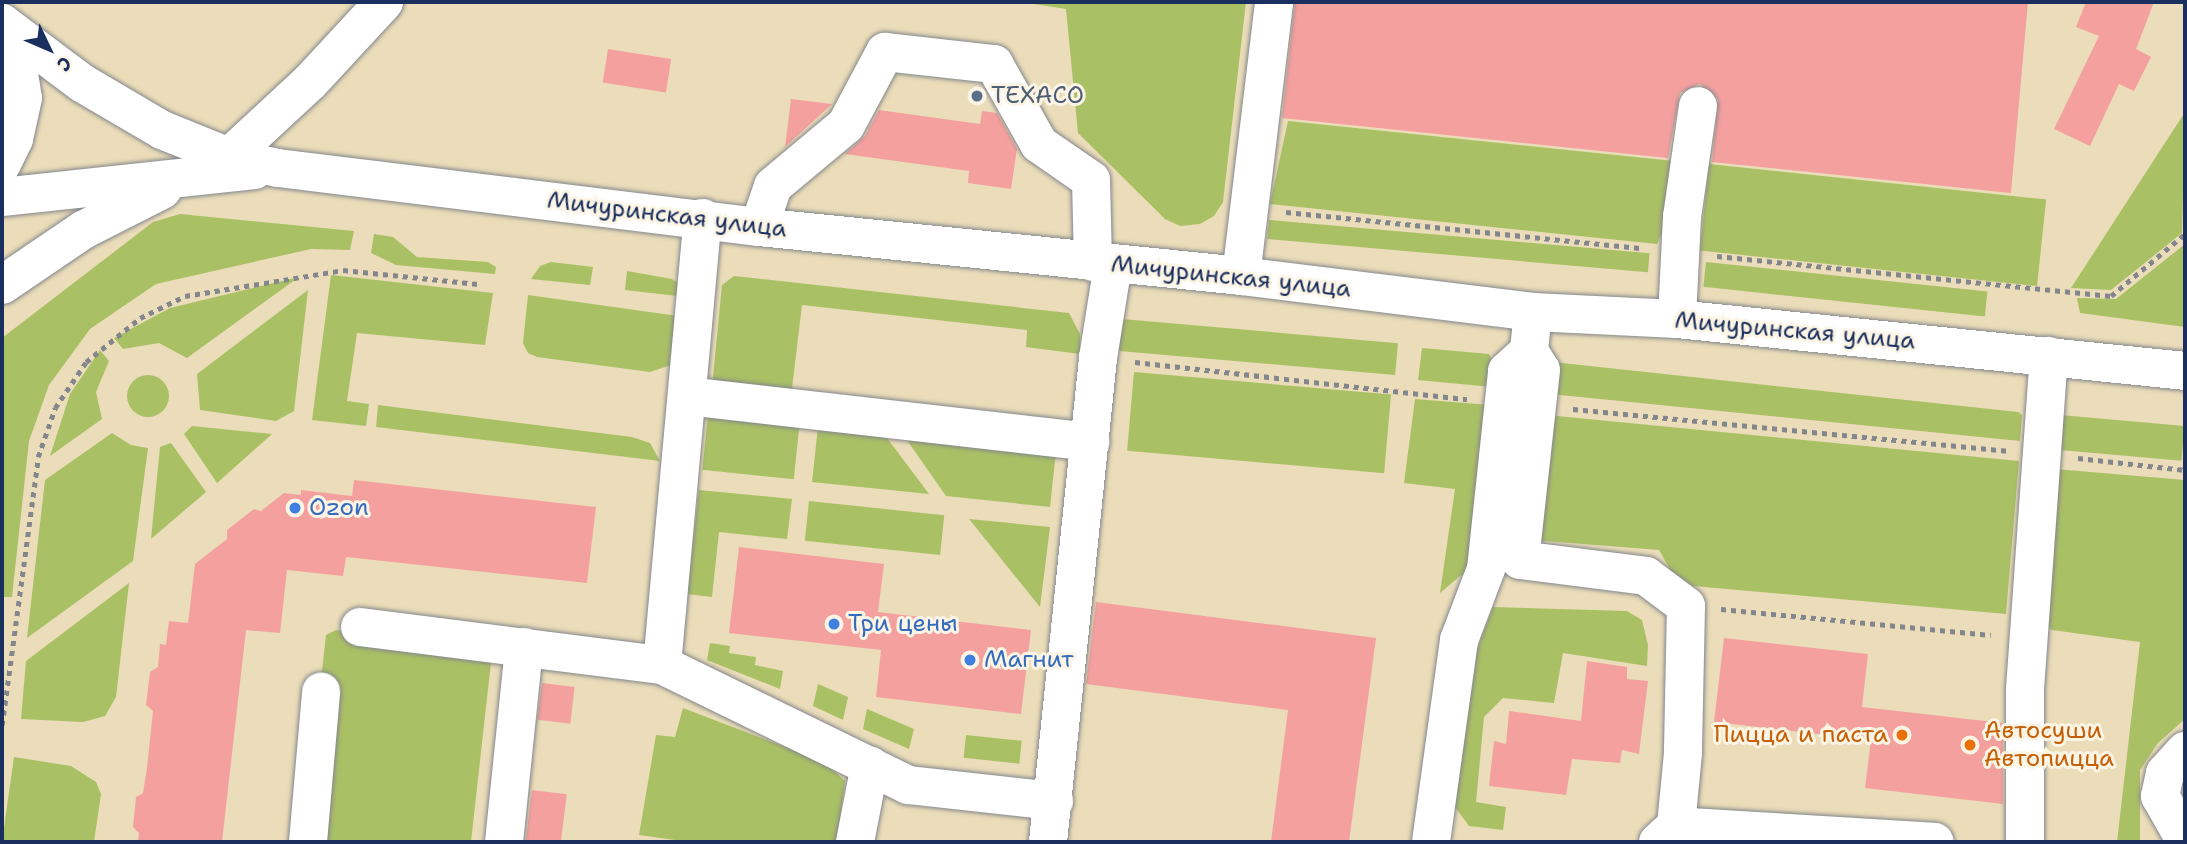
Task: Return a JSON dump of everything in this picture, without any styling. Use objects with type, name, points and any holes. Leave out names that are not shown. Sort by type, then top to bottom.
[{"type":"main road","points":[[229,157],[310,82],[384,2]]},
{"type":"main road","points":[[1241,276],[1245,221],[1274,2]]},
{"type":"main road","points":[[2,23],[17,61],[23,98],[15,139],[2,164]]},
{"type":"main road","name":"Мичуринская улица","points":[[2,23],[82,83],[162,130],[229,157],[278,168],[703,218],[759,227],[1241,276],[1533,312],[1677,319],[2185,371]]},
{"type":"main road","points":[[759,227],[773,186],[846,125],[885,52],[994,64],[1039,144],[1091,180],[1103,263],[1098,358],[1048,842]]},
{"type":"main road","points":[[1677,319],[1680,253],[1698,106]]},
{"type":"main road","name":"Мичуринская улица","points":[[2,197],[278,168]]},
{"type":"main road","points":[[2,285],[83,230],[183,179]]},
{"type":"main road","points":[[662,664],[703,218]]},
{"type":"main road","points":[[1431,842],[1459,640],[1486,569],[1520,404],[1541,370],[1529,351],[1533,312]]},
{"type":"main road","points":[[2025,842],[2029,638],[2049,356]]},
{"type":"main road","points":[[687,396],[1090,442]]},
{"type":"main road","points":[[1520,404],[1520,560],[1646,576],[1686,606],[1683,752],[1667,834],[1935,842]]},
{"type":"main road","points":[[360,626],[662,664],[908,785],[1054,801]]},
{"type":"main road","points":[[504,842],[524,647]]},
{"type":"main road","points":[[308,842],[321,692]]},
{"type":"main road","points":[[2185,751],[2165,773],[2160,796],[2185,840]]},
{"type":"main road","points":[[855,842],[870,765]]},
{"type":"path","points":[[1245,221],[1295,211],[2111,296],[2185,234]]},
{"type":"path","points":[[2,725],[38,457],[55,408],[86,362],[140,318],[186,296],[343,270],[478,284]]},
{"type":"path","points":[[1098,358],[1520,404],[2185,470]]},
{"type":"path","points":[[1686,606],[2029,638]]},
{"type":"green space","points":[[1021,2],[1246,2],[1223,202],[1214,216],[1200,224],[1180,226],[1165,219],[1078,133],[1066,9]]},
{"type":"green space","points":[[2185,112],[2182,233],[2111,290],[2071,288]]},
{"type":"green space","points":[[1288,121],[1674,161],[1663,230],[1657,244],[1270,204]]},
{"type":"green space","points":[[1709,164],[2046,199],[2037,286],[1700,251]]},
{"type":"green space","points":[[180,214],[354,231],[350,250],[311,249],[156,284],[90,329],[49,385],[29,441],[12,597],[2,597],[2,338],[153,222]]},
{"type":"green space","points":[[1269,220],[1650,253],[1648,272],[1267,239]]},
{"type":"green space","points":[[374,234],[393,237],[417,257],[488,262],[496,267],[495,274],[396,265],[371,253]]},
{"type":"green space","points":[[2185,244],[2185,327],[2080,313],[2077,298],[2116,299]]},
{"type":"green space","points":[[551,262],[593,267],[590,285],[531,279],[540,266]]},
{"type":"green space","points":[[1706,262],[1987,292],[1985,316],[1703,287]]},
{"type":"green space","points":[[627,271],[672,279],[682,286],[686,297],[625,290]]},
{"type":"green space","points":[[331,275],[493,293],[485,345],[357,333],[347,401],[369,404],[366,426],[312,420]]},
{"type":"green space","points":[[734,276],[1069,313],[1080,334],[1080,354],[1026,347],[1027,330],[802,305],[791,397],[712,387],[722,285]]},
{"type":"green space","points":[[299,277],[187,358],[159,343],[123,349],[114,338],[170,308]]},
{"type":"green space","points":[[308,290],[294,411],[276,421],[200,410],[197,374]]},
{"type":"green space","points":[[528,295],[685,317],[671,365],[650,372],[537,357],[528,353],[523,343]]},
{"type":"green space","points":[[1122,319],[1398,343],[1395,375],[1119,351]]},
{"type":"green space","points":[[1422,348],[1489,354],[1493,362],[1492,387],[1418,380]]},
{"type":"green space","points":[[100,350],[109,361],[96,392],[102,419],[50,456],[70,394]]},
{"type":"green space","points":[[1553,362],[2018,412],[2022,415],[2020,441],[1550,394]]},
{"type":"green space","points":[[1134,372],[1391,394],[1384,473],[1127,451]]},
{"type":"green space","points":[[148,375],[163,381],[169,396],[163,411],[148,417],[133,411],[127,396],[133,381]]},
{"type":"green space","points":[[1415,399],[1490,405],[1483,510],[1466,571],[1440,593],[1455,489],[1404,483]]},
{"type":"green space","points":[[378,405],[632,437],[650,443],[660,461],[376,427]]},
{"type":"green space","points":[[708,415],[799,425],[794,479],[702,470]]},
{"type":"green space","points":[[1547,415],[2019,461],[2006,614],[1693,586],[1671,571],[1659,550],[1533,540]]},
{"type":"green space","points":[[2060,415],[2185,426],[2181,461],[2057,450]]},
{"type":"green space","points":[[192,426],[272,434],[217,483],[184,434]]},
{"type":"green space","points":[[818,427],[884,434],[929,494],[812,482]]},
{"type":"green space","points":[[112,433],[131,445],[148,448],[133,561],[27,638],[45,480]]},
{"type":"green space","points":[[904,436],[1056,452],[1050,507],[946,496]]},
{"type":"green space","points":[[171,443],[206,492],[151,539],[160,447]]},
{"type":"green space","points":[[2055,469],[2185,480],[2185,719],[2158,743],[2140,770],[2140,842],[2117,842],[2140,642],[2052,630],[2046,624]]},
{"type":"green space","points":[[699,490],[792,499],[787,539],[719,532],[712,597],[687,594]]},
{"type":"green space","points":[[809,501],[944,515],[940,555],[805,541]]},
{"type":"green space","points":[[969,519],[1050,527],[1040,607]]},
{"type":"green space","points":[[129,583],[116,697],[105,716],[83,722],[21,719],[26,661]]},
{"type":"green space","points":[[1493,607],[1627,611],[1642,620],[1648,645],[1647,666],[1563,653],[1554,703],[1503,698],[1484,717],[1476,802],[1506,807],[1503,830],[1469,826],[1455,807],[1477,650]]},
{"type":"green space","points":[[336,630],[478,645],[491,662],[471,842],[303,842],[326,635]]},
{"type":"green space","points":[[710,643],[730,646],[729,653],[756,657],[755,665],[783,671],[780,689],[707,660]]},
{"type":"green space","points":[[818,684],[848,697],[843,720],[813,706]]},
{"type":"green space","points":[[683,708],[824,762],[845,781],[837,842],[689,842],[639,835],[656,735],[675,737]]},
{"type":"green space","points":[[867,709],[914,729],[909,749],[863,729]]},
{"type":"green space","points":[[966,735],[1022,741],[1019,764],[964,758]]},
{"type":"green space","points":[[14,757],[71,766],[96,782],[101,794],[94,842],[2,842]]},
{"type":"building","points":[[1295,2],[2028,2],[2011,193],[1712,162],[1718,99],[1700,84],[1680,93],[1668,158],[1282,118]]},
{"type":"building","points":[[2086,2],[2154,2],[2136,49],[2151,57],[2134,91],[2119,84],[2090,146],[2054,129],[2099,36],[2076,27]]},
{"type":"building","points":[[608,49],[671,59],[666,93],[603,83]]},
{"type":"building","points":[[791,99],[832,104],[785,147]]},
{"type":"building","points":[[879,110],[980,124],[982,111],[997,113],[1017,149],[1011,189],[968,183],[969,171],[845,154],[865,136]]},
{"type":"building","points":[[354,480],[596,507],[587,583],[346,557],[343,576],[287,570],[280,633],[246,630],[222,842],[138,842],[139,833],[133,827],[136,797],[143,793],[147,768],[153,711],[146,705],[150,672],[158,667],[160,644],[166,645],[169,621],[188,623],[195,564],[227,539],[227,530],[254,509],[261,511],[284,493],[301,495],[301,490],[352,496]]},
{"type":"building","points":[[739,547],[884,564],[878,612],[1031,630],[1021,714],[876,697],[881,650],[729,633]]},
{"type":"building","points":[[1096,602],[1376,638],[1349,842],[1271,842],[1288,710],[1086,684]]},
{"type":"building","points":[[1724,638],[1868,654],[1862,707],[2003,723],[2003,804],[1865,788],[1871,740],[1714,722]]},
{"type":"building","points":[[1587,661],[1627,667],[1627,679],[1648,681],[1639,754],[1622,750],[1620,763],[1572,759],[1566,795],[1489,786],[1494,741],[1506,744],[1509,711],[1581,721]]},
{"type":"building","points":[[542,683],[575,687],[570,724],[537,720]]},
{"type":"building","points":[[532,790],[567,794],[561,842],[526,842]]},
{"type":"place","name":"ТЕХАСО","points":[[977,96]]},
{"type":"place","name":"Ozon","points":[[295,508]]},
{"type":"place","name":"Три цены","points":[[834,624]]},
{"type":"place","name":"Магнит","points":[[970,660]]},
{"type":"place","name":"Пицца и паста","points":[[1902,735]]},
{"type":"place","name":"Автосуши Автопицца","points":[[1970,745]]}]
